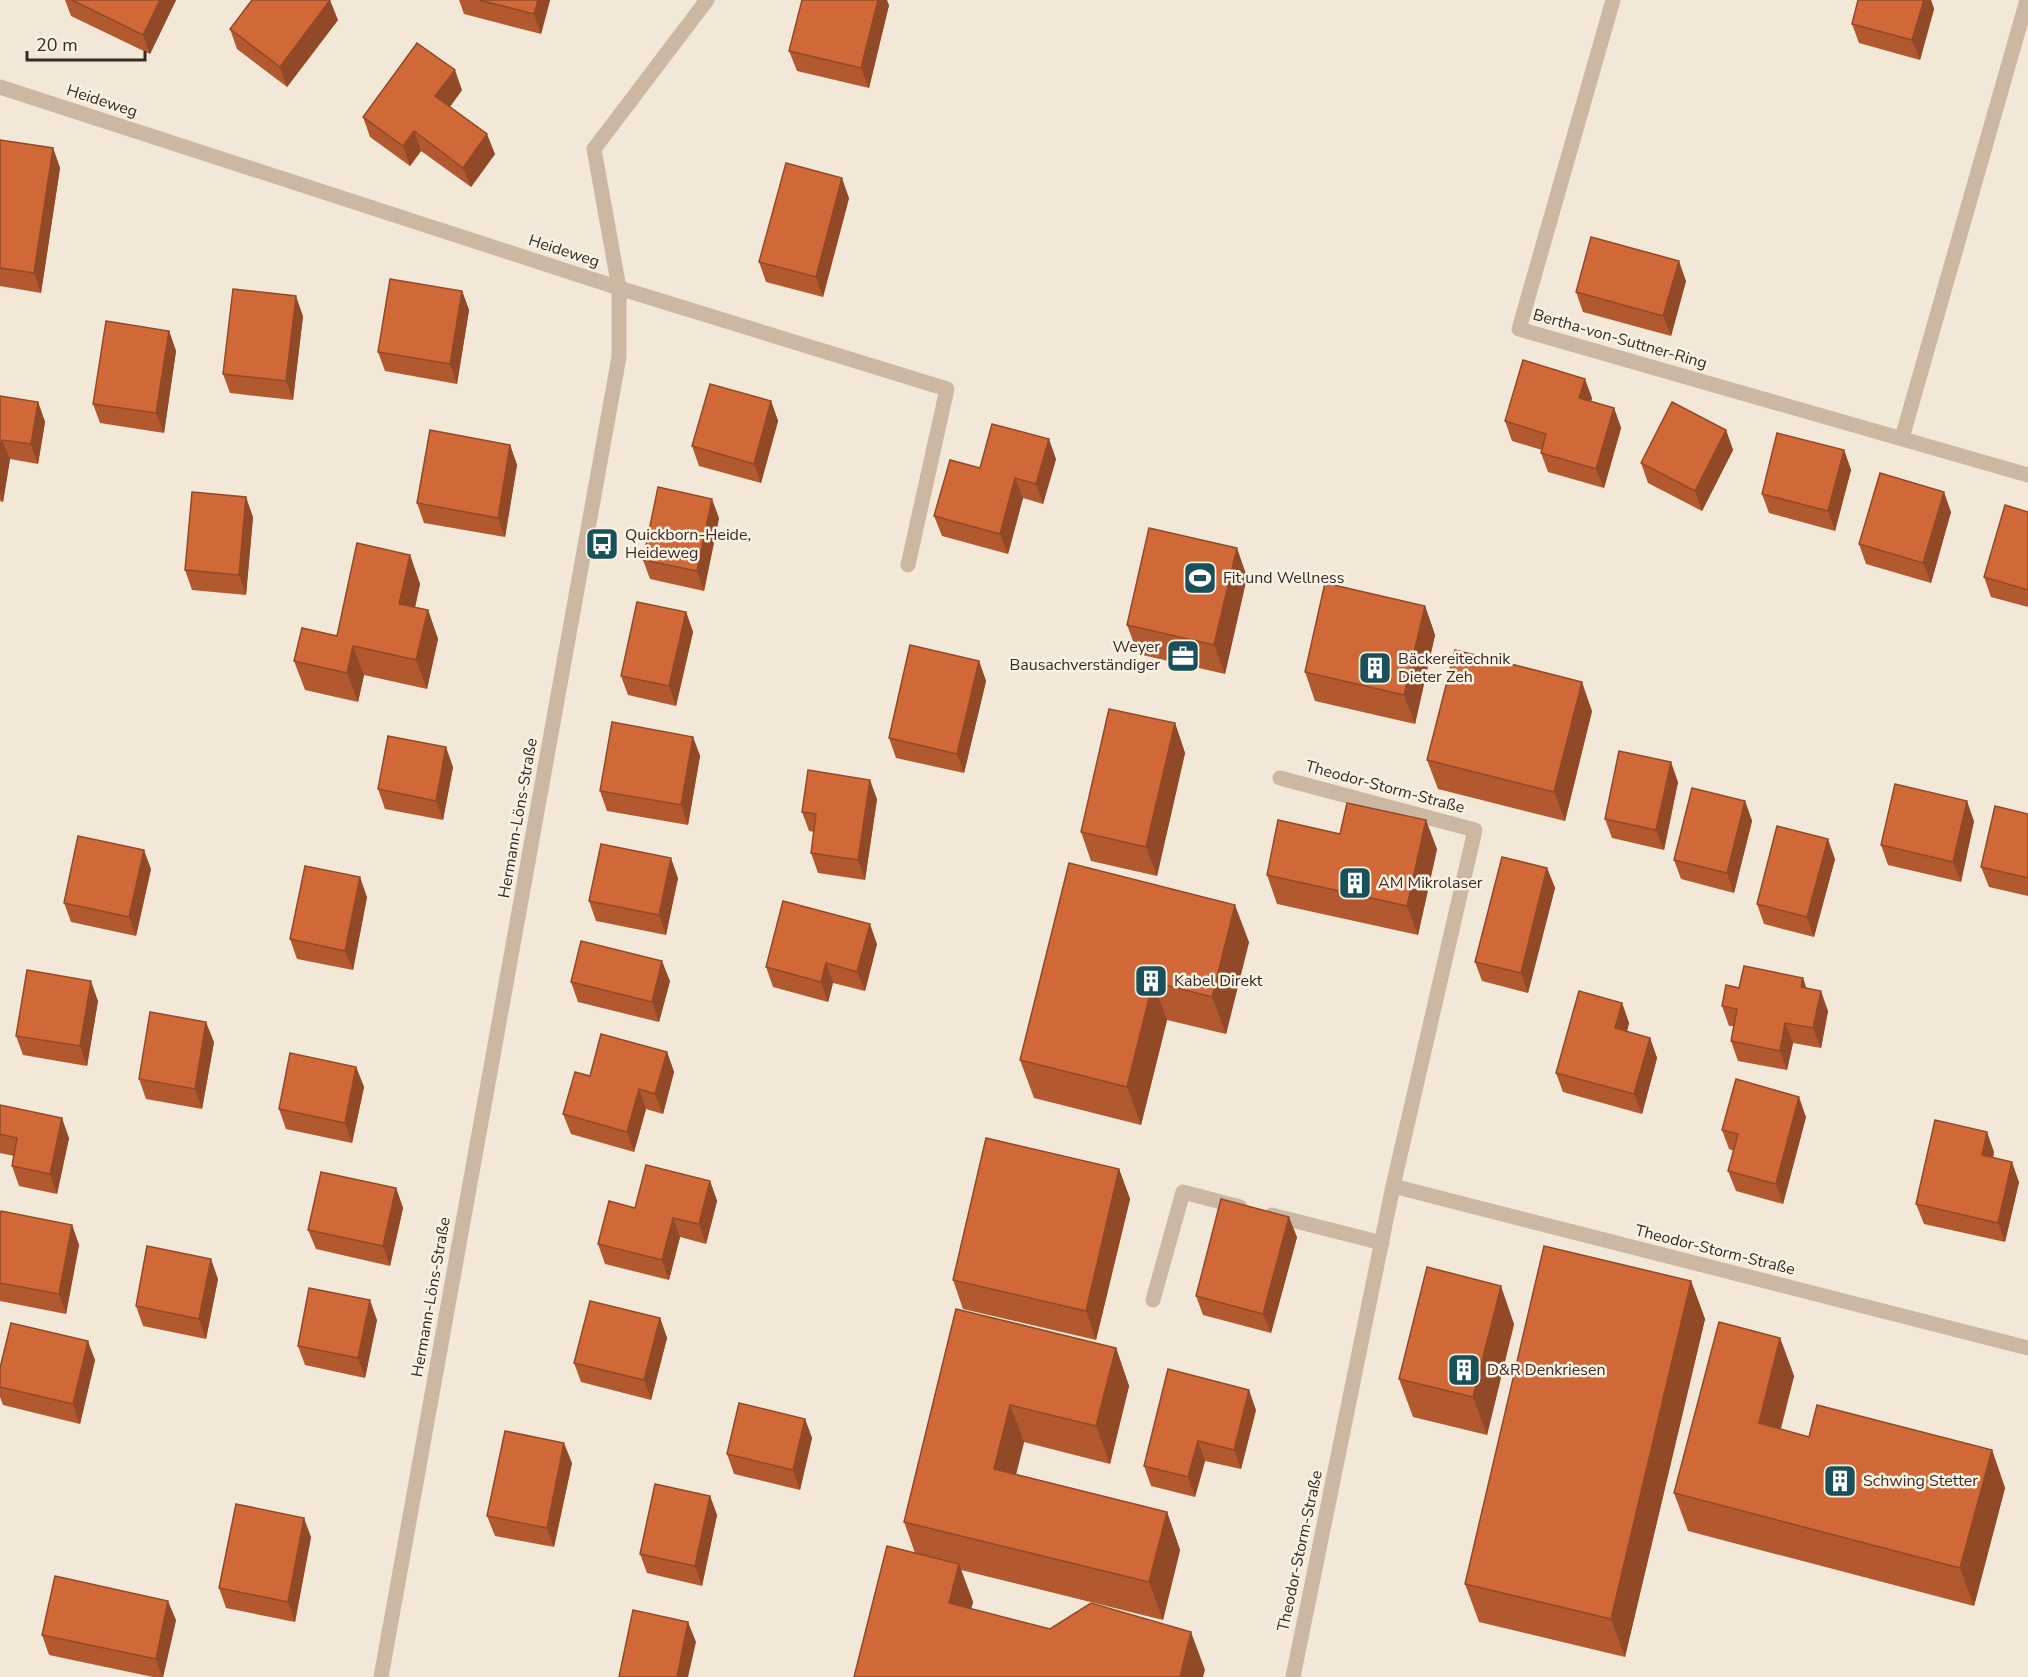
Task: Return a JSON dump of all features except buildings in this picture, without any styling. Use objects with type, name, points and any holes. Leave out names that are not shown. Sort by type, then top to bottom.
[{"type":"street","name":"Hermann-Löns-Straße","points":[[381,1677],[619,357],[619,288],[594,149],[707,0]]},
{"type":"street","name":"Bertha-von-Suttner-Ring","points":[[1613,0],[1519,330],[2028,475]]},
{"type":"street","points":[[1902,438],[2027,0]]},
{"type":"street","name":"Heideweg","points":[[0,87],[619,288],[947,389],[908,565]]},
{"type":"street","name":"Theodor-Storm-Straße","points":[[1280,778],[1476,830],[1393,1186],[1293,1677]]},
{"type":"street","name":"Theodor-Storm-Straße","points":[[1393,1186],[2028,1348]]},
{"type":"street","points":[[1153,1300],[1183,1192],[1382,1243]]},
{"type":"place","name":"Quickborn-Heide, Heideweg","points":[[602,544]]},
{"type":"place","name":"Fit und Wellness","points":[[1200,578]]},
{"type":"place","name":"Weyer Bausachverständiger","points":[[1183,656]]},
{"type":"place","name":"Bäckereitechnik Dieter Zeh","points":[[1375,668]]},
{"type":"place","name":"AM Mikrolaser","points":[[1355,883]]},
{"type":"place","name":"Kabel Direkt","points":[[1151,981]]},
{"type":"place","name":"D&R Denkriesen","points":[[1464,1370]]},
{"type":"place","name":"Schwing Stetter","points":[[1840,1481]]}]
